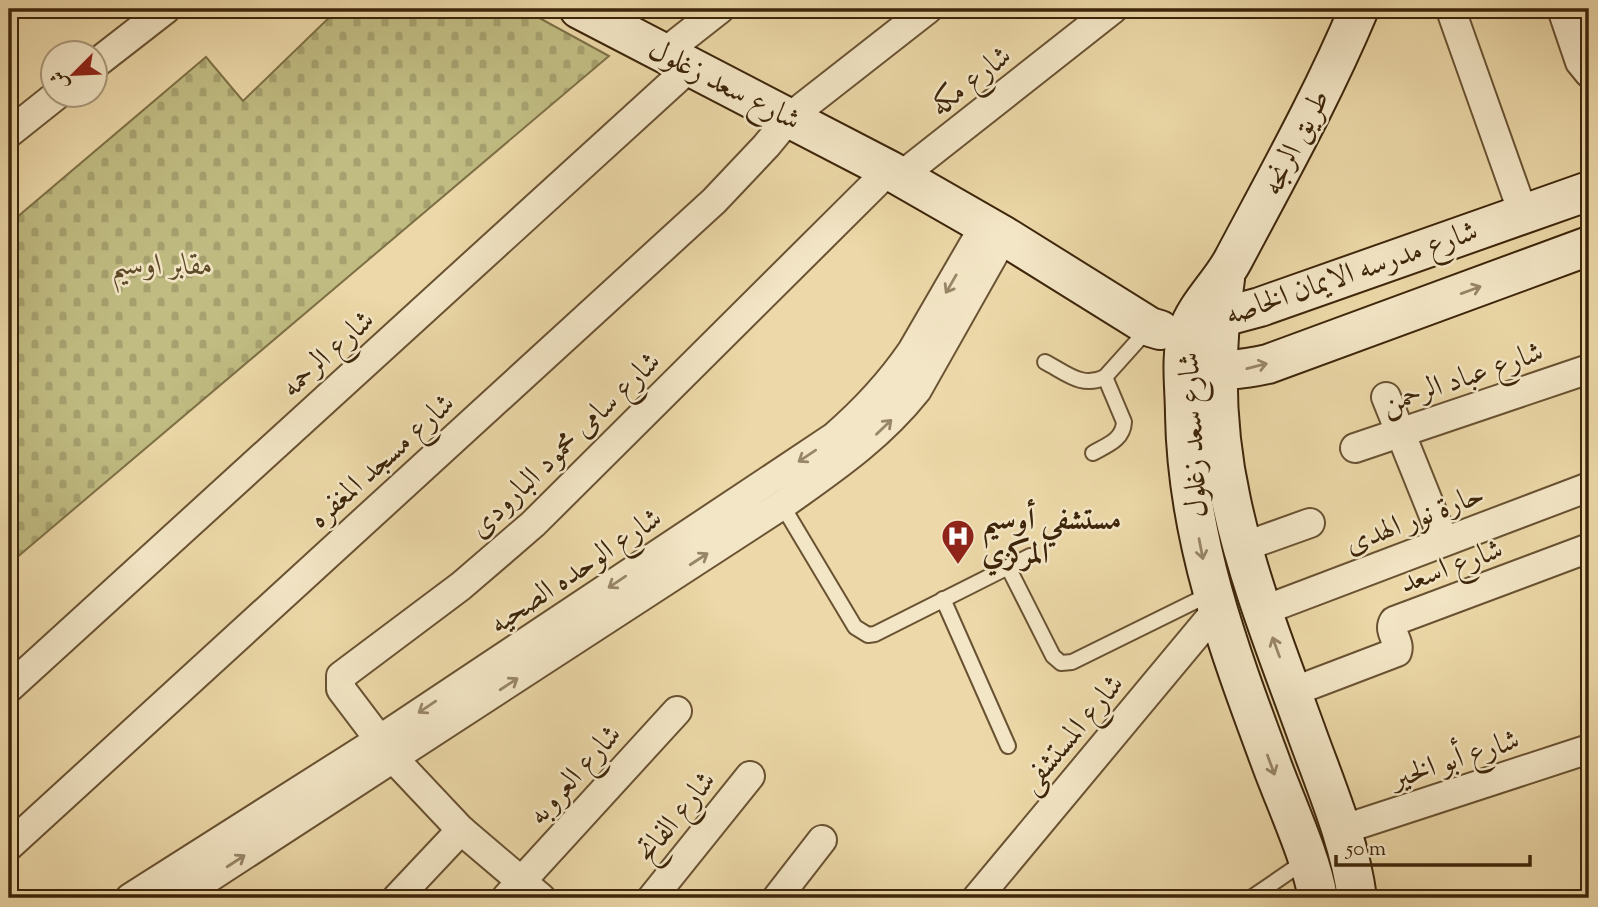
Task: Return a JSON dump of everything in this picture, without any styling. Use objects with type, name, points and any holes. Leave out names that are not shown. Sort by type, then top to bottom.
[{"type":"street","points":[[108,54],[166,9]]},
{"type":"street","name":"شارع سعد زغلول","points":[[579,9],[790,117],[995,230],[1180,324],[1201,369],[1203,429],[1195,522],[1214,602],[1318,898]]},
{"type":"street","name":"شارع الرحمه","points":[[9,688],[677,60],[720,9]]},
{"type":"street","name":"شارع مسجد المغفره","points":[[9,846],[714,201],[790,117],[928,9]]},
{"type":"street","name":"شارع مكه","points":[[895,173],[1113,9]]},
{"type":"street","name":"طريق الرنجه","points":[[1226,274],[1321,92],[1359,9]]},
{"type":"street","points":[[1562,9],[1580,62],[1589,74]]},
{"type":"street","points":[[1453,16],[1523,213]]},
{"type":"street","points":[[9,133],[40,108]]},
{"type":"street","name":"شارع سامى محمود البارودى","points":[[386,750],[341,689],[341,676],[461,586],[533,524],[895,173]]},
{"type":"street","name":"شارع مدرسه الايمان الخاصه","points":[[1180,324],[1261,307],[1589,191]]},
{"type":"street","name":"شارع الوحده الصحيه","points":[[130,898],[386,750],[782,505],[864,446],[901,410],[931,368],[995,230]]},
{"type":"street","name":"شارع الوحده الصحيه","points":[[178,898],[815,451],[852,422],[884,388],[912,351],[995,230]]},
{"type":"street","name":"شارع مدرسه الايمان الخاصه","points":[[1201,369],[1244,370],[1268,364],[1589,246]]},
{"type":"street","name":"شارع سعد زغلول","points":[[1180,324],[1226,274]]},
{"type":"street","points":[[1180,324],[1170,350],[1201,369]]},
{"type":"street","name":"شارع عباد الرحمن","points":[[1355,448],[1589,369]]},
{"type":"street","points":[[1386,397],[1444,541]]},
{"type":"street","name":"شارع سعد زغلول","points":[[1203,429],[1231,500],[1262,611],[1341,830],[1355,877],[1357,898]]},
{"type":"street","name":"حارة نور الهدى","points":[[1262,611],[1589,487]]},
{"type":"street","points":[[1243,547],[1310,523]]},
{"type":"street","name":"شارع اسعد","points":[[1292,692],[1397,652],[1391,625],[1394,621],[1589,548]]},
{"type":"street","name":"شارع المستشفى","points":[[977,898],[1214,602]]},
{"type":"street","name":"شارع العروبه","points":[[523,893],[677,711]]},
{"type":"street","name":"شارع أبو الخير","points":[[1341,830],[1589,749]]},
{"type":"street","points":[[386,750],[523,893]]},
{"type":"street","name":"شارع الفاتح","points":[[652,898],[750,776]]},
{"type":"street","points":[[397,898],[461,830]]},
{"type":"street","points":[[777,898],[822,840]]},
{"type":"lane","points":[[1045,362],[1083,383],[1098,381],[1180,324]]},
{"type":"lane","points":[[1093,453],[1113,442],[1123,429],[1124,422],[1105,377]]},
{"type":"lane","points":[[782,505],[855,627],[861,632],[875,634],[1030,556]]},
{"type":"lane","points":[[1008,566],[1054,656],[1061,663],[1072,662],[1214,602]]},
{"type":"lane","points":[[943,599],[1008,746]]},
{"type":"lane","points":[[1251,898],[1306,860]]},
{"type":"green space","name":"مقابر اوسيم","points":[[338,9],[523,9],[609,56],[9,564],[9,403],[12,400],[9,395],[9,224],[206,57],[243,101]]},
{"type":"place","name":"مستشفي أوسيم المركزي","points":[[958,566]]}]
